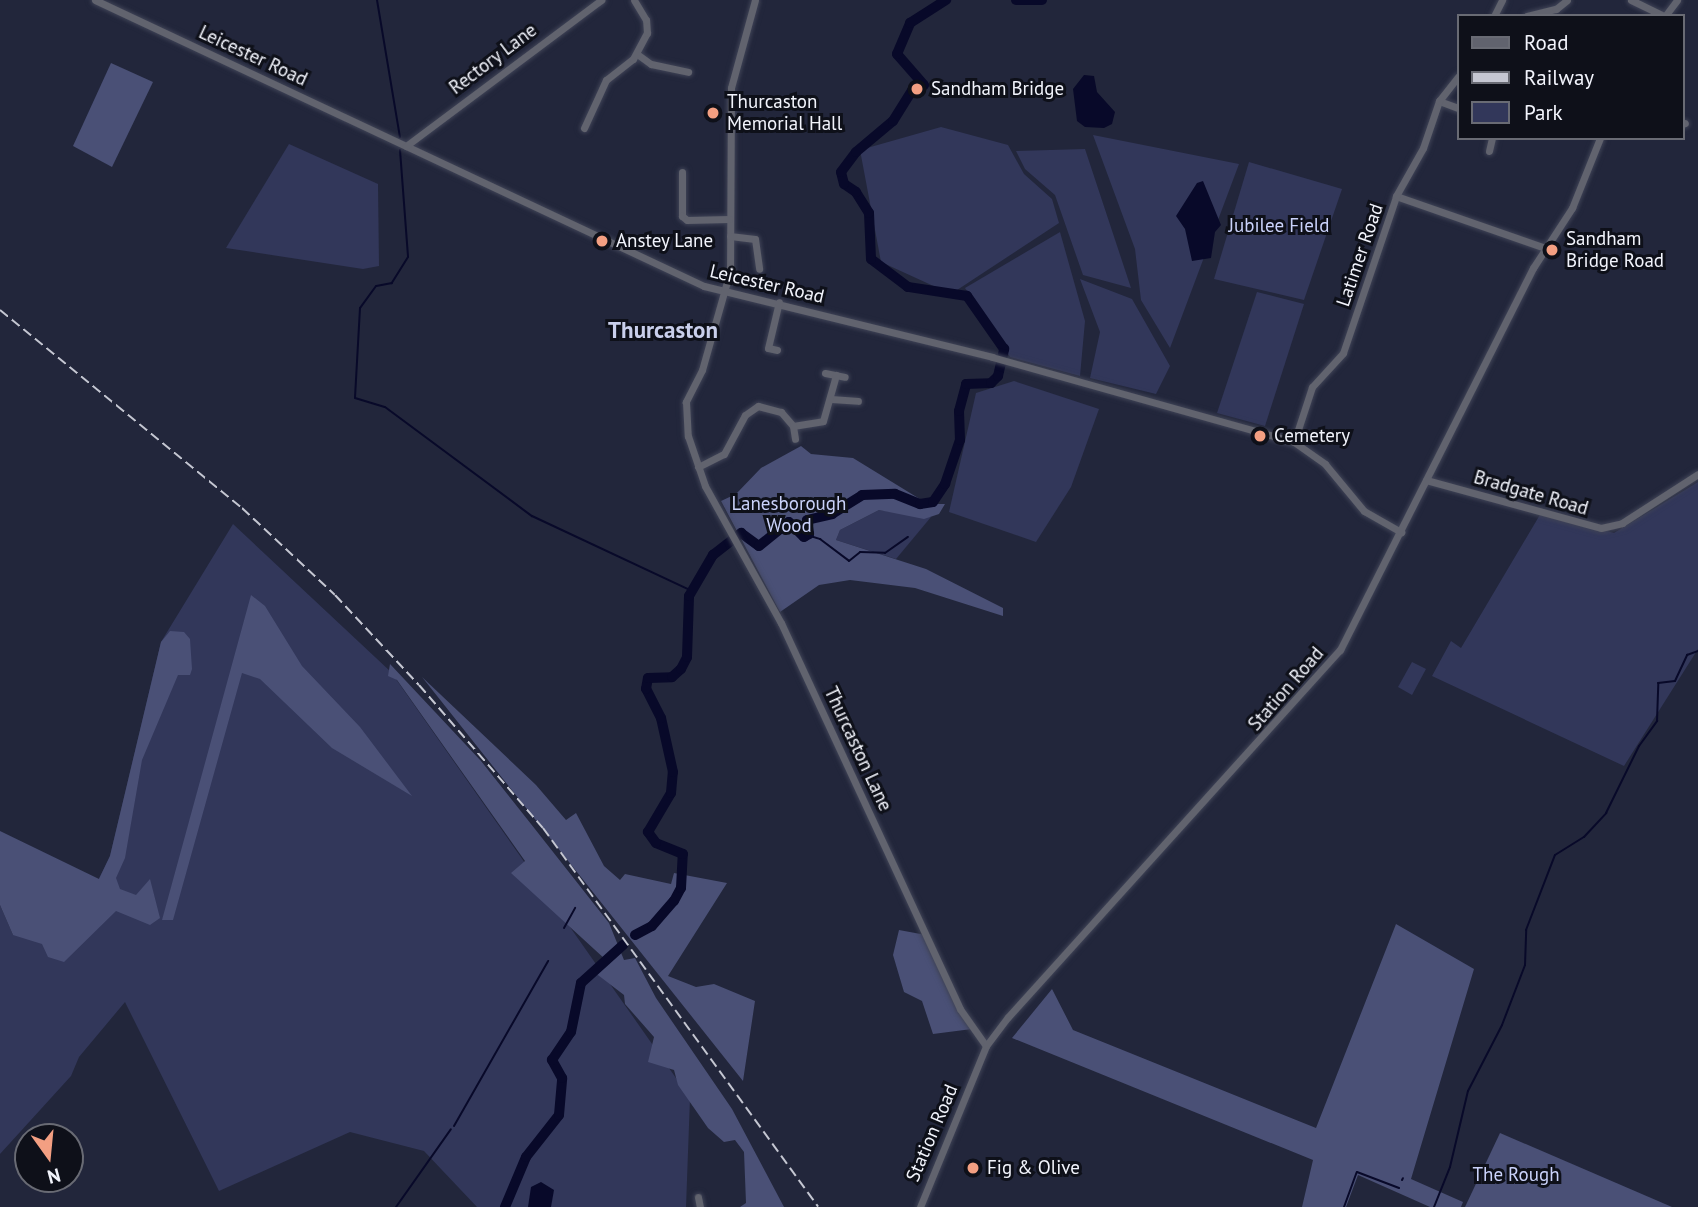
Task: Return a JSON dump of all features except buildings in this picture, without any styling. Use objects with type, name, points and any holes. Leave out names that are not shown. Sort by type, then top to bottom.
[{"type":"street","name":"Leicester Road","points":[[95,0],[646,261],[723,290],[1013,362],[1294,442],[1325,464],[1364,511],[1401,533]]},
{"type":"street","name":"Rectory Lane","points":[[405,146],[601,0]]},
{"type":"street","points":[[583,129],[606,80],[637,54],[648,25],[634,0]]},
{"type":"street","points":[[723,290],[730,271],[733,70],[755,0]]},
{"type":"street","points":[[1535,14],[1556,9],[1567,0]]},
{"type":"street","points":[[1631,0],[1660,14]]},
{"type":"street","points":[[1666,14],[1677,0]]},
{"type":"street","points":[[637,54],[651,64],[688,72]]},
{"type":"street","points":[[679,70],[681,61]]},
{"type":"street","name":"Latimer Road","points":[[1294,442],[1312,387],[1343,354],[1396,197],[1423,148],[1439,101],[1456,80]]},
{"type":"street","points":[[1439,101],[1456,107]]},
{"type":"street","points":[[1489,151],[1492,140]]},
{"type":"street","name":"Station Road","points":[[920,1207],[986,1046],[1008,1017],[1321,675],[1340,650],[1545,248],[1572,208],[1599,140]]},
{"type":"street","points":[[682,172],[682,216],[687,220],[729,219]]},
{"type":"street","points":[[1396,197],[1545,248]]},
{"type":"street","points":[[730,236],[755,239],[759,269]]},
{"type":"street","name":"Thurcaston Lane","points":[[723,290],[702,370],[686,405],[688,436],[698,467],[740,545],[918,912],[953,996],[986,1046]]},
{"type":"street","points":[[768,348],[779,302]]},
{"type":"street","points":[[758,346],[777,350]]},
{"type":"street","points":[[825,373],[845,377]]},
{"type":"street","points":[[793,426],[823,421],[836,375]]},
{"type":"street","points":[[831,399],[858,401]]},
{"type":"street","points":[[698,467],[724,454],[751,408],[773,408],[793,426],[795,439]]},
{"type":"street","name":"Bradgate Road","points":[[1426,480],[1601,528],[1622,523],[1698,474]]},
{"type":"street","points":[[698,1197],[700,1207]]},
{"type":"green space","points":[[111,63],[153,82],[112,167],[73,146]]},
{"type":"green space","points":[[941,127],[1008,145],[1024,174],[1052,199],[1059,223],[951,294],[881,262],[860,150]]},
{"type":"green space","points":[[1093,135],[1239,164],[1170,348],[1141,300],[1135,249]]},
{"type":"green space","points":[[289,144],[378,184],[379,266],[363,269],[226,248]]},
{"type":"green space","points":[[1085,149],[1131,288],[1083,275],[1055,195],[1025,169],[1016,151]]},
{"type":"green space","name":"Jubilee Field","points":[[1249,162],[1342,189],[1304,300],[1214,279]]},
{"type":"green space","points":[[1060,232],[1085,321],[1080,376],[1010,357],[965,288]]},
{"type":"green space","points":[[1080,279],[1132,299],[1170,366],[1156,394],[1090,378],[1100,332]]},
{"type":"green space","points":[[1257,292],[1304,304],[1265,426],[1217,413]]},
{"type":"green space","points":[[1014,381],[1099,409],[1071,487],[1036,542],[949,512],[976,393]]},
{"type":"green space","name":"Lanesborough Wood","points":[[801,446],[811,454],[853,458],[928,504],[945,504],[939,514],[924,519],[879,510],[840,530],[836,540],[926,569],[1003,608],[1003,616],[915,588],[850,580],[819,585],[780,612],[721,501],[736,494],[761,468]]},
{"type":"green space","points":[[1698,482],[1698,649],[1624,766],[1432,676],[1451,641],[1461,648],[1541,513],[1614,533]]},
{"type":"green space","points":[[879,510],[931,517],[896,559],[836,540],[840,530]]},
{"type":"green space","points":[[233,524],[391,672],[690,1098],[686,1207],[477,1207],[424,1151],[350,1132],[219,1191],[125,1002],[79,1057],[71,1076],[28,1123],[14,1123],[14,1139],[0,1154],[0,905],[13,935],[84,909],[110,856],[161,642]]},
{"type":"green space","points":[[251,595],[265,606],[302,666],[360,727],[412,796],[332,748],[260,679],[242,673],[173,920],[162,920]]},
{"type":"green space","points":[[170,631],[184,632],[190,639],[192,669],[190,675],[178,675],[142,760],[125,858],[116,878],[120,889],[136,895],[150,879],[160,918],[150,925],[116,911],[64,962],[48,957],[42,944],[13,935],[0,905],[0,831],[99,879],[110,856],[161,642]]},
{"type":"green space","points":[[1412,662],[1426,669],[1412,695],[1398,687]]},
{"type":"green space","points":[[390,664],[481,761],[531,824],[609,923],[624,960],[635,958],[656,998],[732,1109],[784,1207],[740,1207],[746,1203],[744,1152],[735,1140],[724,1142],[708,1128],[678,1085],[674,1070],[648,1062],[654,1037],[625,1004],[624,995],[594,972],[606,960],[511,873],[525,861],[397,680],[388,676]]},
{"type":"green space","points":[[422,677],[536,785],[566,820],[576,813],[604,866],[620,880],[625,874],[671,884],[674,873],[727,883],[668,976],[696,987],[714,984],[755,1001],[743,1081]]},
{"type":"green space","points":[[1396,924],[1474,969],[1411,1179],[1463,1202],[1461,1207],[1430,1207],[1358,1175],[1346,1207],[1302,1207],[1313,1160],[1012,1038],[1052,989],[1073,1030],[1316,1128]]},
{"type":"green space","points":[[899,930],[926,935],[972,1029],[933,1034],[922,1001],[904,992],[893,955]]},
{"type":"green space","name":"The Rough","points":[[1500,1133],[1672,1207],[1465,1207]]},
{"type":"shaded area","points":[[1084,75],[1094,76],[1097,92],[1115,112],[1112,124],[1104,128],[1085,127],[1077,121],[1073,89]]},
{"type":"shaded area","points":[[1203,181],[1221,225],[1215,232],[1211,258],[1192,261],[1185,229],[1176,216],[1197,183]]},
{"type":"shaded area","points":[[541,1182],[554,1190],[551,1207],[528,1207],[531,1187]]},
{"type":"waterway","points":[[377,0],[400,137]]},
{"type":"waterway","points":[[635,935],[652,926],[674,901],[681,888],[683,854],[656,843],[648,832],[671,793],[673,772],[661,718],[646,689],[648,678],[672,677],[681,669],[687,657],[689,596],[713,555],[741,533],[759,546],[789,522],[804,537],[809,534],[807,520],[832,514],[862,495],[895,494],[920,504],[933,502],[945,484],[960,440],[959,411],[966,384],[991,383],[998,376],[1004,349],[967,296],[908,287],[871,259],[869,213],[856,192],[844,184],[841,172],[856,152],[893,121],[912,91],[924,85],[897,54],[910,23],[946,0]]},
{"type":"waterway","points":[[1016,0],[1042,0]]},
{"type":"waterway","points":[[400,150],[408,257],[392,283],[376,286],[360,308],[355,398],[385,407],[532,516],[692,591]]},
{"type":"waterway","points":[[807,535],[820,539],[849,561],[860,552],[885,553],[908,537]]},
{"type":"waterway","points":[[1434,1207],[1450,1167],[1468,1091],[1502,1025],[1525,965],[1526,930],[1555,855],[1584,837],[1606,813],[1639,746],[1657,721],[1658,683],[1675,681],[1687,655],[1698,651]]},
{"type":"waterway","points":[[564,928],[575,908]]},
{"type":"waterway","points":[[505,1207],[526,1157],[559,1115],[562,1078],[552,1060],[571,1032],[581,983],[623,945]]},
{"type":"waterway","points":[[454,1126],[548,961]]},
{"type":"waterway","points":[[396,1207],[451,1129]]},
{"type":"waterway","points":[[1344,1207],[1357,1172],[1399,1188]]},
{"type":"railway","points":[[0,310],[242,508],[335,595],[419,685],[543,828],[818,1207]]},
{"type":"place","name":"Sandham Bridge","points":[[917,89]]},
{"type":"place","name":"Thurcaston Memorial Hall","points":[[713,113]]},
{"type":"place","name":"Anstey Lane","points":[[602,241]]},
{"type":"place","name":"Sandham Bridge Road","points":[[1552,250]]},
{"type":"place","name":"Cemetery","points":[[1260,436]]},
{"type":"place","name":"Fig & Olive","points":[[973,1168]]},
{"type":"district","name":"Thurcaston","points":[[663,330]]}]
